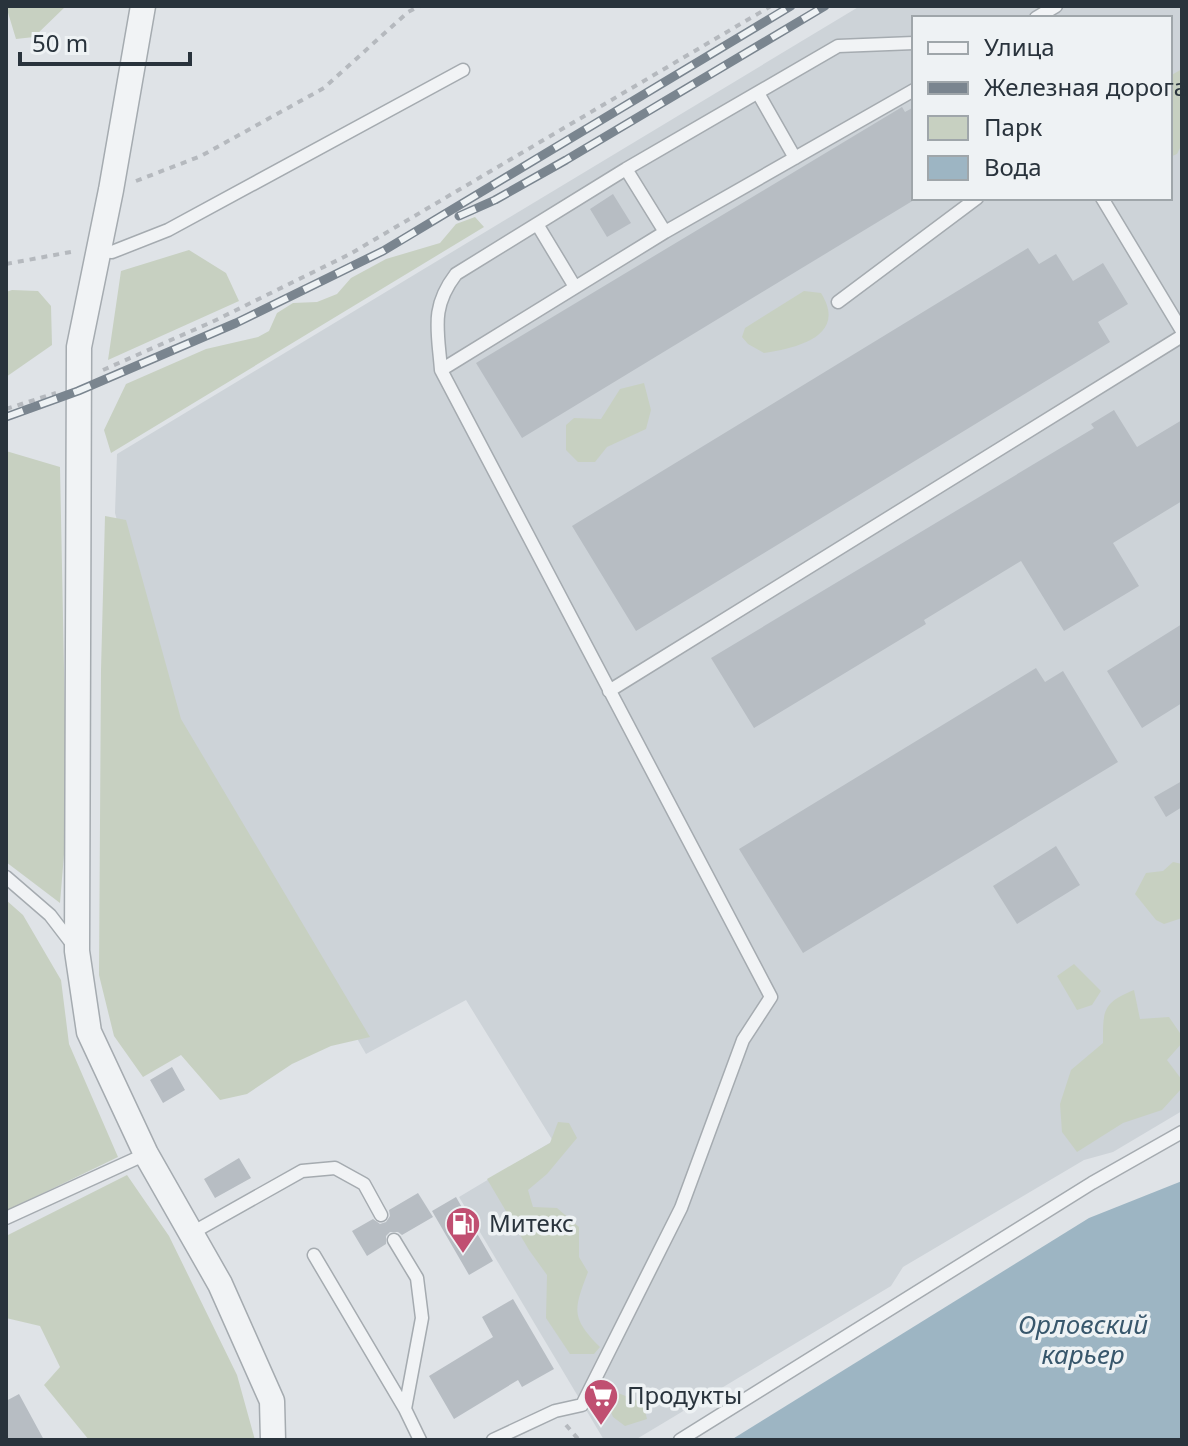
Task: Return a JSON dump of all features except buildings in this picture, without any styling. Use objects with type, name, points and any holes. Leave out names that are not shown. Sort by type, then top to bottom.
[{"type":"street","points":[[143,6],[111,190],[79,347],[77,951],[89,1032],[146,1154],[220,1284],[272,1401],[273,1440]]},
{"type":"lane","points":[[493,1440],[555,1411],[582,1405],[681,1208],[743,1040],[771,997],[441,370],[437,308],[456,274],[626,169],[838,46],[912,43]]},
{"type":"lane","points":[[99,251],[112,252],[168,230],[463,70]]},
{"type":"lane","points":[[441,370],[665,232],[912,91]]},
{"type":"lane","points":[[758,93],[795,158]]},
{"type":"lane","points":[[626,169],[665,232]]},
{"type":"lane","points":[[838,302],[974,200]]},
{"type":"lane","points":[[609,691],[1182,333],[1103,200]]},
{"type":"lane","points":[[537,224],[575,287]]},
{"type":"lane","points":[[6,877],[50,915],[77,951]]},
{"type":"lane","points":[[680,1440],[1092,1183],[1182,1132]]},
{"type":"lane","points":[[6,1218],[146,1154]]},
{"type":"lane","points":[[190,1234],[302,1171],[335,1168],[364,1184],[381,1215]]},
{"type":"lane","points":[[394,1240],[417,1278],[422,1318],[405,1409]]},
{"type":"lane","points":[[314,1255],[420,1440]]},
{"type":"path","points":[[111,190],[201,156],[324,88],[408,12],[420,6]]},
{"type":"path","points":[[6,409],[78,383],[350,254],[771,6]]},
{"type":"path","points":[[6,264],[66,251],[99,251]]},
{"type":"shaded area","points":[[860,6],[1182,6],[1182,1111],[1113,1152],[1084,1160],[903,1267],[891,1286],[635,1440],[604,1440],[459,1197],[553,1141],[466,1000],[366,1054],[171,718],[115,513],[117,454]]},
{"type":"green space","points":[[6,6],[66,6],[34,37],[16,39]]},
{"type":"green space","points":[[1182,69],[1182,144],[1177,154],[1172,156],[1172,75]]},
{"type":"green space","points":[[475,217],[484,227],[111,453],[104,430],[126,384],[206,349],[258,337],[269,331],[277,313],[293,303],[317,302],[337,294],[351,278],[386,259],[440,243],[456,224]]},
{"type":"green space","points":[[189,250],[226,273],[239,301],[108,360],[121,271]]},
{"type":"green space","points":[[38,291],[51,306],[52,345],[6,377],[6,292]]},
{"type":"green space","points":[[804,291],[821,293],[828,308],[824,330],[815,337],[791,348],[764,353],[742,337],[745,328]]},
{"type":"green space","points":[[644,383],[651,410],[646,429],[607,447],[595,462],[578,462],[566,450],[566,425],[574,418],[601,419],[620,389]]},
{"type":"green space","points":[[6,451],[60,467],[67,818],[60,903],[6,862]]},
{"type":"green space","points":[[105,516],[126,520],[181,719],[370,1037],[331,1046],[292,1064],[247,1094],[220,1100],[181,1055],[143,1077],[114,1036],[99,975]]},
{"type":"green space","points":[[1173,862],[1182,864],[1182,918],[1164,924],[1156,920],[1135,894],[1146,873],[1163,871]]},
{"type":"green space","points":[[6,900],[23,915],[61,980],[69,1044],[118,1157],[6,1211]]},
{"type":"green space","points":[[1074,964],[1101,991],[1092,1005],[1077,1010],[1057,976]]},
{"type":"green space","points":[[1134,990],[1140,1019],[1169,1017],[1182,1036],[1182,1043],[1167,1060],[1182,1080],[1182,1088],[1162,1110],[1123,1123],[1077,1152],[1062,1132],[1060,1104],[1071,1070],[1103,1043],[1106,1009],[1116,999]]},
{"type":"green space","points":[[558,1122],[569,1123],[577,1138],[547,1174],[528,1190],[533,1207],[557,1208],[579,1227],[579,1257],[588,1272],[578,1312],[584,1328],[600,1347],[594,1354],[570,1354],[546,1318],[547,1275],[487,1179],[550,1143]]},
{"type":"green space","points":[[127,1175],[169,1236],[237,1375],[255,1440],[89,1440],[44,1385],[60,1367],[40,1326],[6,1318],[6,1236]]},
{"type":"green space","points":[[618,1393],[643,1403],[647,1419],[625,1426],[613,1417],[608,1405]]},
{"type":"water","name":"Орловский карьер","points":[[1182,1181],[1182,1440],[731,1440],[1089,1218]]},
{"type":"railway","points":[[6,417],[78,391],[236,323],[383,251],[791,6]]},
{"type":"railway","points":[[459,216],[495,200],[566,160],[825,6]]},
{"type":"place","name":"Митекс","points":[[463,1255]]},
{"type":"place","name":"Продукты","points":[[601,1427]]}]
